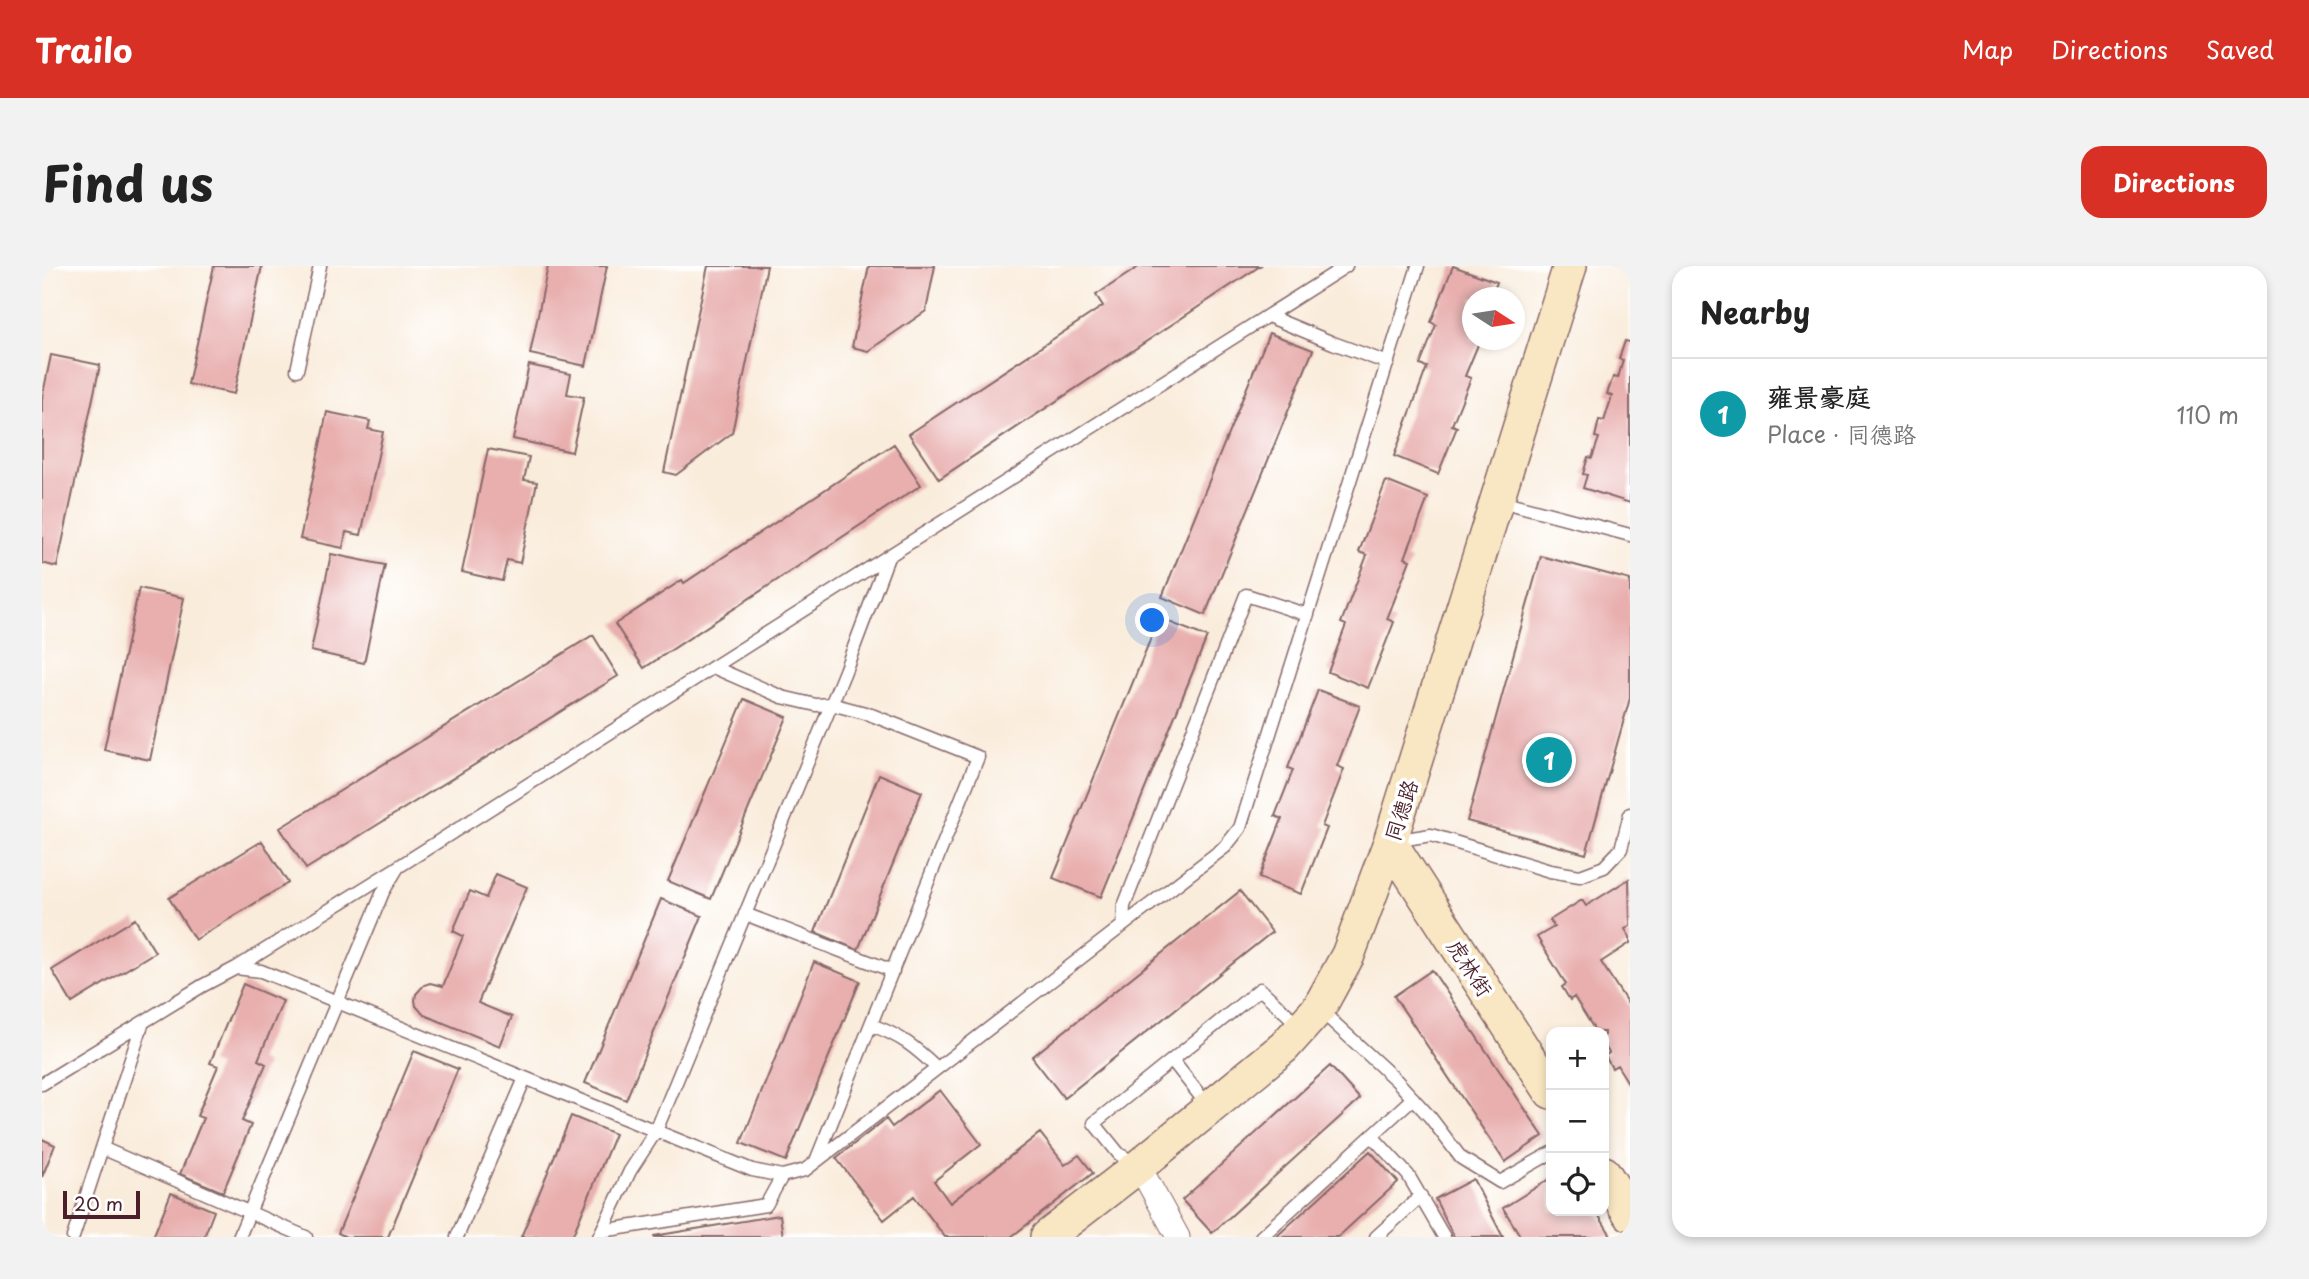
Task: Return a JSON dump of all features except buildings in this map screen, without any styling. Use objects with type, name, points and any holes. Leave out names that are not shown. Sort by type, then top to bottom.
[{"type":"street","name":"同德路","points":[[1047,1237],[1139,1166],[1284,1047],[1310,1018],[1348,955],[1390,842],[1570,266]]},
{"type":"street","name":"虎林街","points":[[1390,842],[1550,1090]]},
{"type":"street","points":[[1139,1166],[1178,1237]]},
{"type":"street","points":[[1609,1181],[1630,1214]]},
{"type":"lane","points":[[297,370],[320,266]]},
{"type":"lane","points":[[42,1084],[398,867],[1346,266]]},
{"type":"lane","points":[[236,968],[261,971],[752,1170],[782,1177],[805,1170],[1225,847],[1240,828],[1418,266]]},
{"type":"lane","points":[[1268,316],[1388,363]]},
{"type":"lane","points":[[1497,500],[1630,535]]},
{"type":"lane","points":[[600,1234],[630,1171],[656,1131],[831,704],[888,557]]},
{"type":"lane","points":[[1123,926],[1124,906],[1246,595],[1308,615]]},
{"type":"lane","points":[[713,667],[782,697],[816,705],[831,704],[869,714],[978,757],[816,1162]]},
{"type":"lane","points":[[1390,842],[1430,835],[1550,871],[1580,876],[1604,867],[1621,849],[1630,818]]},
{"type":"lane","points":[[239,1237],[383,892],[398,867]]},
{"type":"lane","points":[[745,914],[893,971]]},
{"type":"lane","points":[[1139,1166],[1119,1154],[1094,1123],[1260,989],[1358,1044],[1413,1098],[1461,1158],[1500,1182],[1546,1156]]},
{"type":"lane","points":[[73,1237],[143,1022]]},
{"type":"lane","points":[[872,1025],[912,1044],[937,1068]]},
{"type":"lane","points":[[1172,1060],[1210,1108]]},
{"type":"lane","points":[[457,1237],[525,1078]]},
{"type":"lane","points":[[1261,1237],[1413,1098]]},
{"type":"lane","points":[[1372,1136],[1409,1175],[1444,1237]]},
{"type":"lane","points":[[102,1148],[306,1237]]},
{"type":"lane","points":[[600,1234],[766,1205],[782,1177]]},
{"type":"lane","points":[[1376,1237],[1421,1196]]},
{"type":"place","name":"雍景豪庭","points":[[1549,760]]}]
